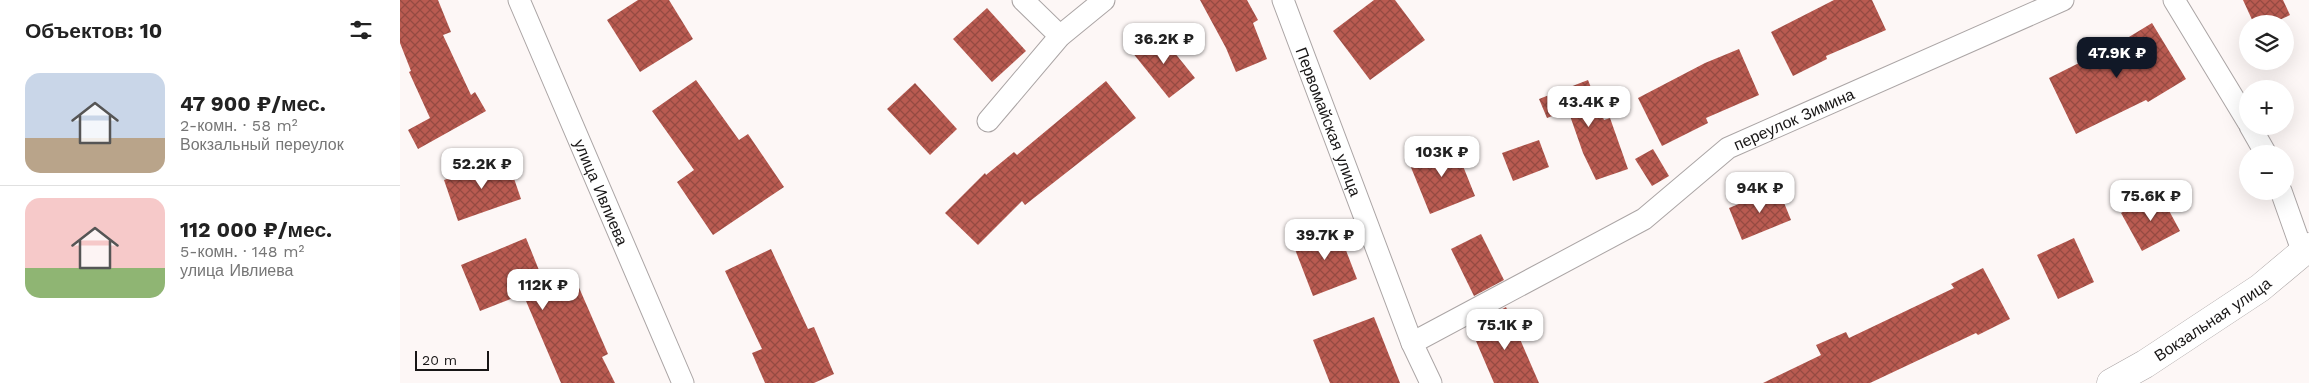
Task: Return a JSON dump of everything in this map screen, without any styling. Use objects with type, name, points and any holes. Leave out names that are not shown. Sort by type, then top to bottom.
[{"type":"street","name":"улица Ивлиева","points":[[519,0],[683,383]]},
{"type":"street","points":[[1023,0],[1060,36]]},
{"type":"street","points":[[988,121],[1060,36],[1104,0]]},
{"type":"street","name":"Первомайская улица","points":[[1283,0],[1412,344],[1431,383]]},
{"type":"street","name":"переулок Зимина","points":[[1412,344],[1644,219],[1728,148],[2063,0]]},
{"type":"street","points":[[2174,0],[2239,107]]},
{"type":"street","points":[[2285,200],[2306,250]]},
{"type":"street","name":"Вокзальная улица","points":[[2111,383],[2145,364],[2260,288],[2306,250]]},
{"type":"building","points":[[400,0],[438,0],[451,32],[443,35],[471,95],[475,92],[486,111],[418,149],[408,130],[430,118],[409,72],[411,71],[400,43]]},
{"type":"building","points":[[638,0],[669,0],[693,39],[640,72],[607,20]]},
{"type":"building","points":[[1200,0],[1247,0],[1258,20],[1253,23],[1267,59],[1236,72],[1226,48]]},
{"type":"building","points":[[1374,0],[1395,0],[1425,40],[1370,80],[1333,31]]},
{"type":"building","points":[[1834,0],[1872,0],[1886,30],[1826,56],[1827,59],[1793,76],[1771,32]]},
{"type":"building","points":[[2243,0],[2283,0],[2290,15],[2250,15]]},
{"type":"building","points":[[987,8],[1026,51],[992,82],[953,39]]},
{"type":"building","points":[[2152,23],[2186,79],[2148,102],[2146,100],[2076,134],[2049,78],[2095,55],[2096,57]]},
{"type":"building","points":[[1158,32],[1195,78],[1169,98],[1132,52]]},
{"type":"building","points":[[1739,49],[1759,95],[1706,118],[1708,123],[1662,146],[1638,98],[1705,63]]},
{"type":"building","points":[[696,80],[739,140],[748,134],[784,187],[713,235],[677,182],[694,170],[652,111]]},
{"type":"building","points":[[1588,80],[1604,120],[1610,118],[1628,169],[1596,180],[1583,153],[1568,110],[1547,118],[1539,99]]},
{"type":"building","points":[[1106,81],[1136,118],[1025,205],[1022,201],[978,245],[945,213],[985,173],[986,175],[1014,152],[1017,155]]},
{"type":"building","points":[[915,83],[957,129],[930,155],[887,109]]},
{"type":"building","points":[[1539,140],[1549,167],[1513,181],[1502,153]]},
{"type":"building","points":[[1453,141],[1475,196],[1430,214],[1408,160]]},
{"type":"building","points":[[1653,149],[1669,176],[1652,186],[1635,159]]},
{"type":"building","points":[[507,158],[521,199],[458,221],[444,180]]},
{"type":"building","points":[[1778,188],[1791,220],[1742,240],[1729,208]]},
{"type":"building","points":[[2159,192],[2180,231],[2142,251],[2121,213]]},
{"type":"building","points":[[1337,227],[1357,279],[1313,296],[1293,244]]},
{"type":"building","points":[[1481,234],[1504,280],[1474,296],[1451,249]]},
{"type":"building","points":[[526,238],[549,295],[577,283],[608,354],[602,357],[615,383],[561,383],[523,294],[480,311],[461,265]]},
{"type":"building","points":[[2074,238],[2094,282],[2058,299],[2037,255]]},
{"type":"building","points":[[771,249],[808,329],[814,327],[834,374],[814,383],[765,383],[752,353],[762,349],[725,271]]},
{"type":"building","points":[[1983,268],[2010,319],[1870,383],[1763,383],[1821,355],[1816,345],[1846,332],[1849,338],[1954,288],[1951,284]]},
{"type":"building","points":[[1506,307],[1539,383],[1494,383],[1473,334],[1490,327],[1486,318]]},
{"type":"building","points":[[1374,317],[1400,383],[1330,383],[1313,340]]}]
